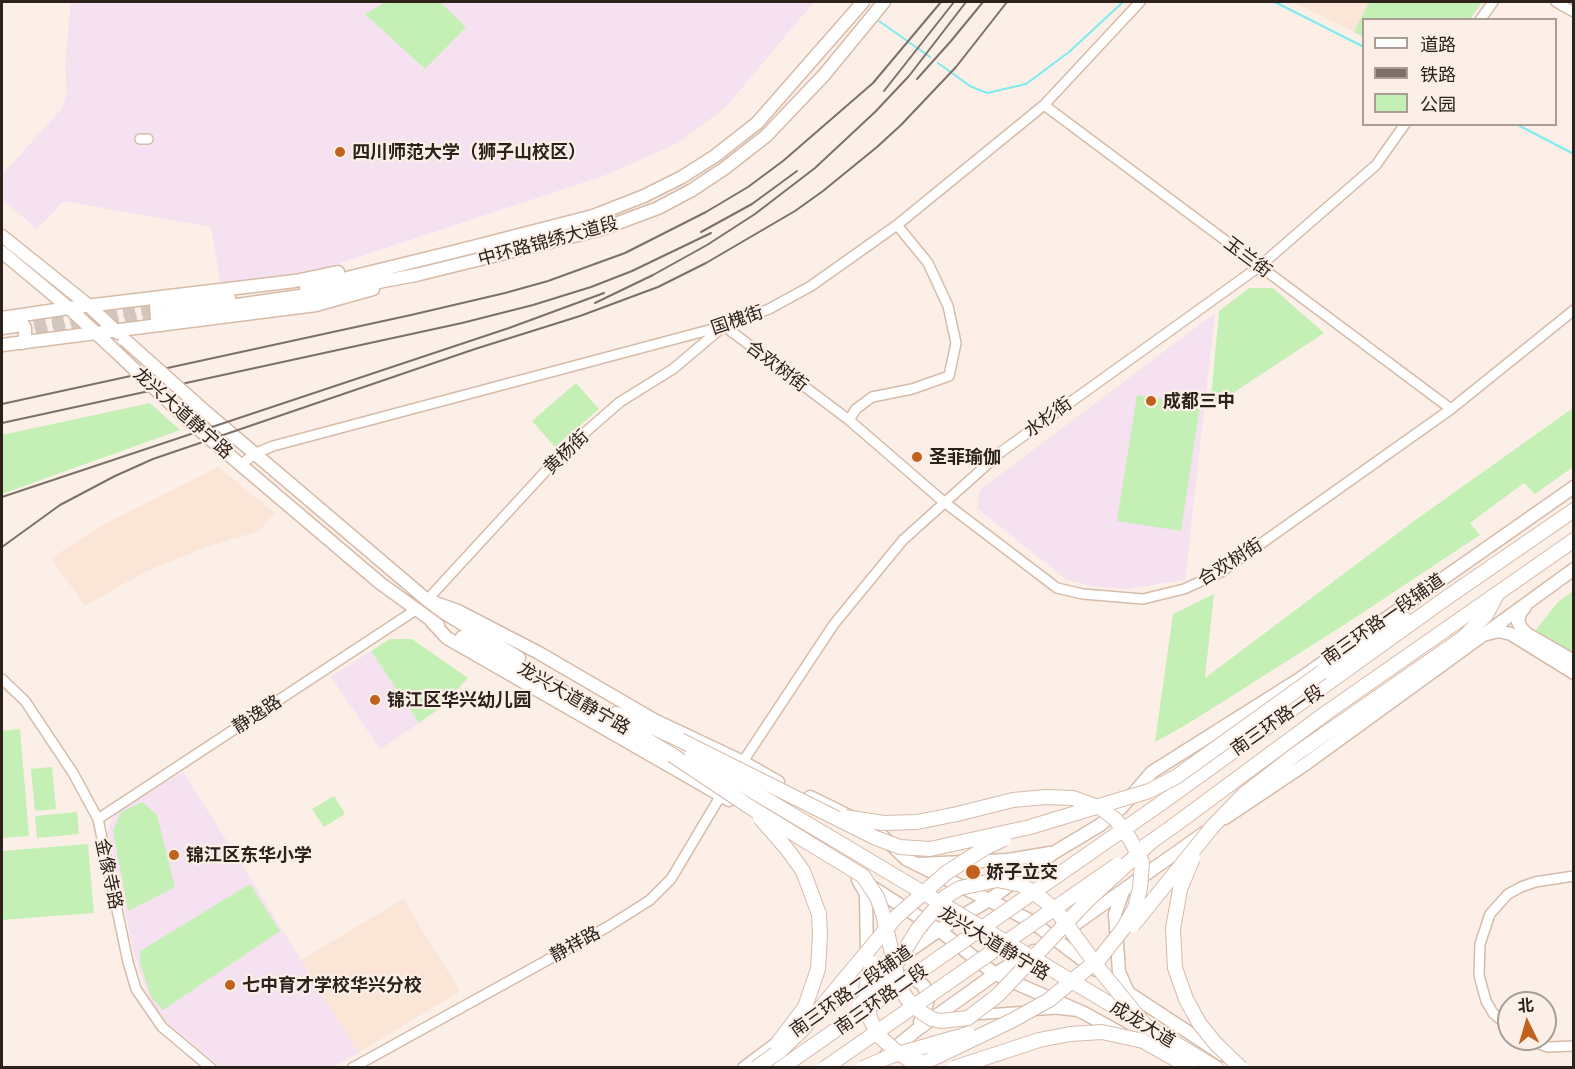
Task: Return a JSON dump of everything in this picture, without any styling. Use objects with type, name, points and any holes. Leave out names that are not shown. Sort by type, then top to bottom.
[{"type":"highway","name":"南三环路一段","points":[[980,930],[1442,601],[1574,510]]},
{"type":"highway","name":"南三环路一段","points":[[1003,944],[1172,827],[1318,719],[1574,540]]},
{"type":"highway","points":[[913,1068],[1049,1000],[1123,938],[1213,826],[1243,795],[1296,754],[1463,639],[1486,615],[1497,594]]},
{"type":"highway","points":[[637,734],[676,748],[817,808],[876,838],[900,847],[930,849],[1030,827],[1149,791],[1176,777],[1322,672],[1377,636],[1442,601]]},
{"type":"highway","points":[[616,714],[646,724],[750,807],[863,876],[877,897],[883,914],[903,993],[921,1012],[932,1019],[941,1021],[968,1017],[998,996],[1075,913],[1152,841]]},
{"type":"highway","name":"龙兴大道静宁路","points":[[676,748],[1093,1005]]},
{"type":"highway","points":[[817,808],[849,818],[883,823],[917,822],[1013,800],[1046,797],[1073,798],[1101,808],[1116,819],[1142,862],[1140,888],[1135,908],[1124,929],[1100,958]]},
{"type":"highway","points":[[750,807],[803,871],[819,914],[820,935],[818,969],[805,1007],[768,1056],[755,1068]]},
{"type":"highway","points":[[1213,826],[1193,856],[1180,889],[1173,929],[1175,968],[1186,999],[1199,1023],[1215,1043],[1241,1068]]},
{"type":"highway","points":[[755,1068],[781,1050],[803,1029],[896,917],[946,873],[985,848],[1030,827]]},
{"type":"highway","points":[[831,1034],[874,992],[932,910],[945,897],[960,888],[997,880],[1022,885],[1059,914],[1144,1025]]},
{"type":"highway","name":"南三环路二段","points":[[781,1068],[980,930]]},
{"type":"highway","points":[[883,932],[874,953],[866,989],[870,1020],[880,1037],[909,1060],[935,1063],[987,1057]]},
{"type":"highway","name":"南三环路二段","points":[[825,1068],[1003,944]]},
{"type":"highway","name":"成龙大道","points":[[1093,1005],[1144,1025],[1216,1068]]},
{"type":"highway","name":"成龙大道","points":[[1093,1005],[1202,1068]]},
{"type":"highway","points":[[863,1068],[891,1056],[1013,1020]]},
{"type":"highway","points":[[954,1068],[1039,1040],[1070,1034],[1102,1032],[1143,1041],[1191,1068]]},
{"type":"main road","name":"中环路锦绣大道段","points":[[165,311],[297,290],[593,216],[644,196],[682,177],[715,156],[757,123],[863,2]]},
{"type":"main road","name":"中环路锦绣大道段","points":[[165,311],[314,294],[416,275],[602,229],[658,208],[692,190],[766,136],[824,75],[884,2]]},
{"type":"main road","name":"龙兴大道静宁路","points":[[2,236],[88,305],[254,454],[427,600],[524,662],[616,714]]},
{"type":"main road","name":"龙兴大道静宁路","points":[[2,252],[69,308],[189,421],[380,583],[432,622],[529,672],[637,734]]},
{"type":"main road","points":[[2,337],[69,308],[88,305],[165,311]]},
{"type":"main road","points":[[2,328],[96,333],[115,331],[165,311]]},
{"type":"main road","points":[[2,318],[19,330]]},
{"type":"main road","points":[[2,345],[19,330]]},
{"type":"main road","name":"南三环路一段辅道","points":[[960,918],[989,900],[1054,852],[1100,825],[1114,814],[1152,772],[1301,678],[1574,487]]},
{"type":"main road","points":[[872,1068],[918,1029],[995,974],[1054,939],[1123,892],[1179,850],[1317,756],[1574,569]]},
{"type":"main road","points":[[427,600],[458,611],[529,648],[654,720],[875,829],[906,859],[1032,921],[1131,995],[1241,1068]]},
{"type":"main road","points":[[1529,602],[1520,613],[1518,622],[1521,629],[1574,661]]},
{"type":"main road","points":[[432,622],[447,638],[721,795],[856,876],[939,930],[995,974],[1093,1005],[1176,1068]]},
{"type":"main road","points":[[1475,640],[1498,631],[1511,634],[1574,673]]},
{"type":"main road","points":[[906,859],[920,864],[1008,860],[1054,852]]},
{"type":"main road","points":[[832,1001],[862,973],[867,963],[866,894],[856,876]]},
{"type":"main road","points":[[1123,892],[1115,914],[1118,960],[1122,981],[1131,995]]},
{"type":"main road","name":"南三环路二段辅道","points":[[744,1068],[832,1001],[862,984],[960,918]]},
{"type":"main road","points":[[862,984],[886,976],[912,977],[924,986],[928,1000],[918,1029]]},
{"type":"street","name":"国槐街","points":[[241,465],[254,454],[308,437],[724,326],[770,309],[811,286],[897,225],[1044,105],[1140,2]]},
{"type":"street","points":[[1481,18],[1493,2]]},
{"type":"street","points":[[1556,2],[1574,12]]},
{"type":"street","name":"玉兰街","points":[[1044,105],[1451,409]]},
{"type":"street","name":"水杉街","points":[[743,762],[834,624],[903,540],[1000,452],[1260,266],[1376,165],[1405,126]]},
{"type":"street","points":[[849,420],[856,409],[872,397],[912,389],[949,376],[956,343],[948,306],[928,263],[897,225]]},
{"type":"street","name":"合欢树街","points":[[724,326],[849,420],[944,502],[1057,588],[1083,594],[1143,599],[1184,588],[1221,572],[1451,409],[1574,310]]},
{"type":"street","name":"黄杨街","points":[[427,600],[566,449],[620,402],[673,369],[724,326]]},
{"type":"street","name":"静逸路","points":[[98,819],[417,609]]},
{"type":"street","name":"金像寺路","points":[[2,679],[25,701],[73,772],[98,819],[128,962],[136,989],[162,1027],[211,1068]]},
{"type":"street","name":"静祥路","points":[[352,1068],[609,926],[650,900],[671,879],[731,777],[743,762]]},
{"type":"street","points":[[814,852],[826,854],[834,850],[854,819]]},
{"type":"street","points":[[1497,1016],[1486,1001],[1479,975],[1478,958],[1484,928],[1490,914],[1508,894],[1535,882],[1574,876]]},
{"type":"street","points":[[932,1019],[1093,1005]]},
{"type":"street","points":[[1557,1047],[1574,1046]]},
{"type":"shaded area","name":"四川师范大学（狮子山校区）","points":[[71,2],[814,2],[725,108],[678,143],[606,175],[301,276],[221,285],[211,227],[64,201],[37,229],[2,199],[2,175],[63,107],[67,91],[65,67]]},
{"type":"shaded area","points":[[1293,2],[1369,2],[1354,32]]},
{"type":"shaded area","name":"成都三中","points":[[1215,313],[1185,580],[1124,589],[1092,586],[1067,580],[977,508],[980,490]]},
{"type":"shaded area","points":[[218,467],[275,513],[259,531],[209,546],[144,572],[85,606],[51,558],[104,524]]},
{"type":"shaded area","name":"锦江区华兴幼儿园","points":[[371,651],[419,723],[380,749],[331,677]]},
{"type":"shaded area","name":"七中育才学校华兴分校","points":[[183,772],[358,1053],[332,1067],[221,1067],[169,1025],[149,999],[133,949],[108,831],[114,813]]},
{"type":"shaded area","points":[[403,899],[460,991],[358,1053],[301,960]]},
{"type":"green space","points":[[386,2],[440,2],[466,27],[425,69],[365,14]]},
{"type":"green space","points":[[1369,2],[1482,2],[1471,18],[1362,18],[1362,36],[1354,32]]},
{"type":"green space","points":[[1249,288],[1273,288],[1324,333],[1210,408],[1219,311]]},
{"type":"green space","points":[[576,383],[599,409],[555,447],[532,421]]},
{"type":"green space","points":[[1137,395],[1200,405],[1181,531],[1117,521]]},
{"type":"green space","points":[[150,403],[180,430],[2,494],[2,435]]},
{"type":"green space","points":[[1573,408],[1573,467],[1535,494],[1524,483],[1470,523],[1480,535],[1344,625],[1155,742],[1173,614],[1214,594],[1205,678],[1414,521]]},
{"type":"green space","points":[[1573,591],[1573,652],[1535,631],[1557,603]]},
{"type":"green space","points":[[390,639],[412,639],[468,678],[437,710],[419,723],[371,651]]},
{"type":"green space","points":[[20,729],[29,836],[2,838],[2,731]]},
{"type":"green space","points":[[52,767],[56,809],[35,811],[31,769]]},
{"type":"green space","points":[[334,796],[345,814],[324,827],[312,809]]},
{"type":"green space","points":[[142,802],[157,815],[175,887],[128,911],[113,830],[121,812]]},
{"type":"green space","points":[[77,812],[79,834],[37,838],[35,816]]},
{"type":"green space","points":[[88,844],[94,913],[2,920],[2,851]]},
{"type":"green space","points":[[250,884],[280,931],[163,1010],[151,997],[140,963],[140,951]]},
{"type":"waterway","points":[[938,63],[970,86],[987,93],[1026,84],[1069,52],[1123,2]]},
{"type":"waterway","points":[[1275,2],[1362,46]]},
{"type":"waterway","points":[[879,21],[930,57]]},
{"type":"waterway","points":[[1520,126],[1574,154]]},
{"type":"tunnel","points":[[16,326],[166,306]]},
{"type":"tunnel","points":[[18,335],[166,315]]},
{"type":"railway","points":[[2,404],[505,293],[548,281],[625,253],[706,212],[748,187],[783,161],[873,83],[941,2]]},
{"type":"railway","points":[[884,91],[954,2]]},
{"type":"railway","points":[[595,303],[653,275],[707,245],[755,214],[815,168],[875,112],[909,76],[966,2]]},
{"type":"railway","points":[[917,79],[983,2]]},
{"type":"railway","points":[[2,547],[60,505],[153,459],[475,349],[580,316],[658,287],[706,263],[795,211],[877,147],[956,67],[1007,2]]},
{"type":"railway","points":[[701,232],[752,204],[797,171]]},
{"type":"railway","points":[[2,423],[462,323],[533,305],[591,287],[632,271],[711,233]]},
{"type":"railway","points":[[2,497],[509,328],[604,293]]},
{"type":"place","name":"四川师范大学（狮子山校区）","points":[[340,152]]},
{"type":"place","name":"成都三中","points":[[1151,401]]},
{"type":"place","name":"圣菲瑜伽","points":[[917,457]]},
{"type":"place","name":"锦江区华兴幼儿园","points":[[375,700]]},
{"type":"place","name":"锦江区东华小学","points":[[174,855]]},
{"type":"place","name":"娇子立交","points":[[973,872]]},
{"type":"place","name":"七中育才学校华兴分校","points":[[230,985]]}]
